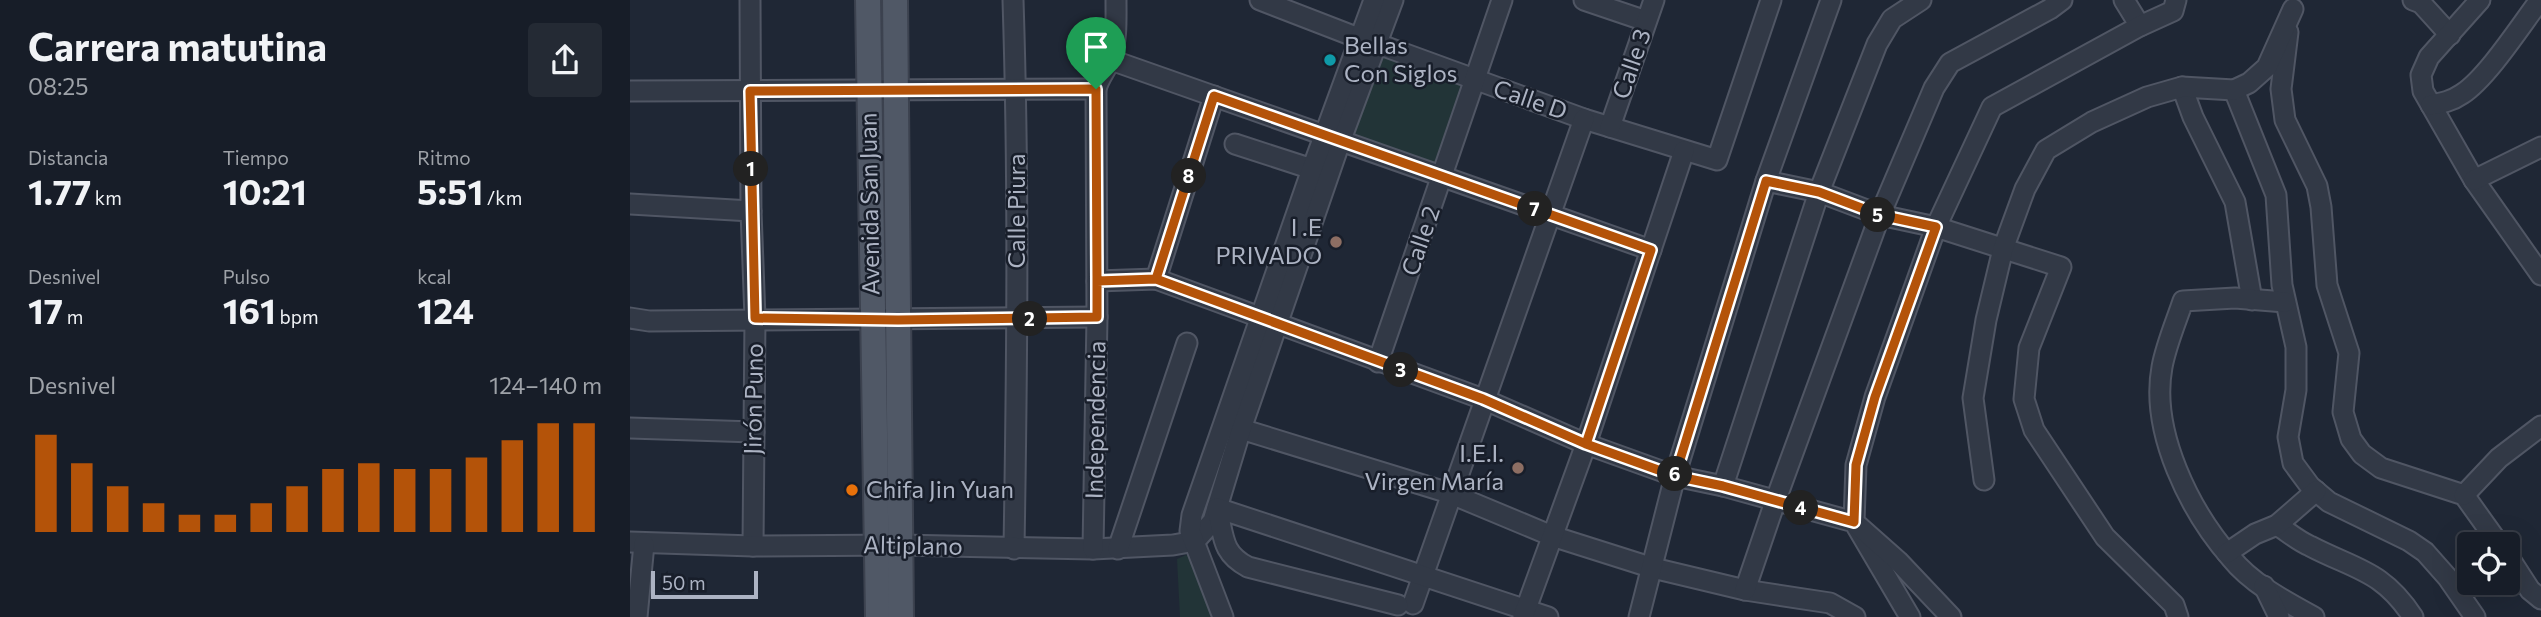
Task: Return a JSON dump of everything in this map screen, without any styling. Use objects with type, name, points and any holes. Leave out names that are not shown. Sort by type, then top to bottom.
[{"type":"main road","name":"Avenida San Juan","points":[[868,0],[872,320],[888,545],[901,617]]},
{"type":"main road","name":"Avenida San Juan","points":[[878,617],[888,545],[898,320],[895,0]]},
{"type":"street","name":"Jirón Puno","points":[[750,0],[751,211],[755,318],[753,546]]},
{"type":"street","name":"Calle Piura","points":[[1013,0],[1017,319],[1014,549]]},
{"type":"street","name":"Independencia","points":[[1093,549],[1097,317],[1096,89],[1098,80],[1111,60],[1116,0]]},
{"type":"street","name":"Calle D","points":[[1260,0],[1475,81],[1717,160],[1771,0]]},
{"type":"street","points":[[1369,41],[1374,0]]},
{"type":"street","points":[[1223,617],[1191,531],[1192,516],[1270,321],[1369,41],[1393,0]]},
{"type":"street","name":"Calle 2","points":[[1378,362],[1502,0]]},
{"type":"street","points":[[1584,0],[1646,21]]},
{"type":"street","name":"Calle 3","points":[[1610,127],[1654,0]]},
{"type":"street","points":[[1639,617],[1675,476],[1766,181],[1831,0]]},
{"type":"street","points":[[1723,486],[1819,192],[1877,44],[1892,19],[1921,0]]},
{"type":"street","points":[[1745,590],[1774,502],[1880,215],[1934,88],[1950,62],[2062,0]]},
{"type":"street","points":[[2124,0],[2140,26]]},
{"type":"street","points":[[1910,617],[1854,522],[1856,465],[1875,397],[1936,227],[1992,107],[2140,26],[2173,11],[2176,0]]},
{"type":"street","points":[[2413,0],[2421,3],[2450,35]]},
{"type":"street","points":[[2480,0],[2429,57],[2421,75],[2423,91],[2474,180],[2541,275]]},
{"type":"street","points":[[2431,105],[2463,94],[2491,65],[2540,0]]},
{"type":"street","points":[[1984,480],[1973,398],[1986,320],[2003,249],[2025,189],[2046,150],[2092,122],[2147,97],[2182,87],[2234,90],[2249,83],[2267,67],[2295,5]]},
{"type":"street","points":[[2295,5],[2289,27],[2281,89],[2285,120],[2317,186],[2327,285],[2349,353],[2343,412],[2351,439],[2362,454],[2381,468],[2464,495],[2490,532]]},
{"type":"street","points":[[1111,60],[1651,250]]},
{"type":"street","points":[[2182,87],[2193,117],[2235,202],[2252,300]]},
{"type":"street","points":[[630,91],[1096,89]]},
{"type":"street","points":[[2234,90],[2276,195],[2280,224],[2279,258],[2285,302],[2296,347],[2296,390],[2288,437],[2293,463],[2329,502],[2409,541],[2425,552],[2448,578],[2475,617]]},
{"type":"street","points":[[1156,279],[1214,96]]},
{"type":"street","points":[[1217,508],[1227,549],[1231,558],[1240,563],[1406,604],[1424,575],[1548,214],[1584,118]]},
{"type":"street","points":[[1195,541],[1213,521],[1312,169],[1333,139]]},
{"type":"street","points":[[1235,144],[1312,169]]},
{"type":"street","points":[[2474,180],[2541,147]]},
{"type":"street","points":[[1525,613],[1586,444],[1684,151]]},
{"type":"street","points":[[1766,181],[1819,192],[1880,215],[1936,227],[2061,267],[2029,348],[2024,399],[2034,430],[2105,537],[2174,605],[2178,617]]},
{"type":"street","points":[[630,204],[751,211]]},
{"type":"street","points":[[2245,261],[2279,258]]},
{"type":"street","points":[[1097,281],[1156,279],[1484,400],[1586,444],[1675,476],[1723,486],[1854,522],[1898,561],[1951,617]]},
{"type":"street","points":[[2285,302],[2183,301],[2161,368],[2163,426],[2179,476],[2202,519],[2232,560],[2275,595],[2314,617]]},
{"type":"street","points":[[630,318],[649,321],[1097,317]]},
{"type":"street","points":[[1118,549],[1186,343]]},
{"type":"street","points":[[2464,495],[2500,458],[2541,426]]},
{"type":"street","points":[[630,428],[754,432]]},
{"type":"street","points":[[1241,429],[1452,494],[1552,536],[1653,568],[1745,590],[1829,603],[1854,617]]},
{"type":"street","points":[[2227,553],[2255,534],[2277,525],[2316,491]]},
{"type":"street","points":[[1217,508],[1424,575],[1525,613],[1548,617]]},
{"type":"street","points":[[2277,525],[2308,546],[2349,563],[2384,583],[2399,597],[2413,617]]},
{"type":"street","name":"Altiplano","points":[[637,543],[1118,549],[1195,541]]},
{"type":"street","points":[[637,543],[637,617]]},
{"type":"street","points":[[2520,575],[2530,590],[2541,599]]},
{"type":"street","points":[[2263,586],[2279,617]]},
{"type":"shaded area","points":[[1380,55],[1465,85],[1437,165],[1352,135]]},
{"type":"shaded area","points":[[1186,555],[1192,557],[1219,617],[1180,617],[1177,559]]},
{"type":"place","name":"Bellas Con Siglos","points":[[1330,60]]},
{"type":"place","name":"I .E PRIVADO","points":[[1336,242]]},
{"type":"place","name":"I.E.I. Virgen María","points":[[1518,468]]},
{"type":"place","name":"Chifa Jin Yuan","points":[[852,490]]},
{"type":"route","points":[[1096,89],[750,91],[755,318],[898,320],[1097,317],[1097,281],[1156,279],[1483,399],[1586,444],[1675,476],[1723,486],[1854,522],[1856,465],[1875,397],[1936,227],[1880,215],[1819,192],[1766,181],[1675,476],[1586,444],[1651,250],[1214,96],[1156,279],[1097,281],[1096,89]]}]
